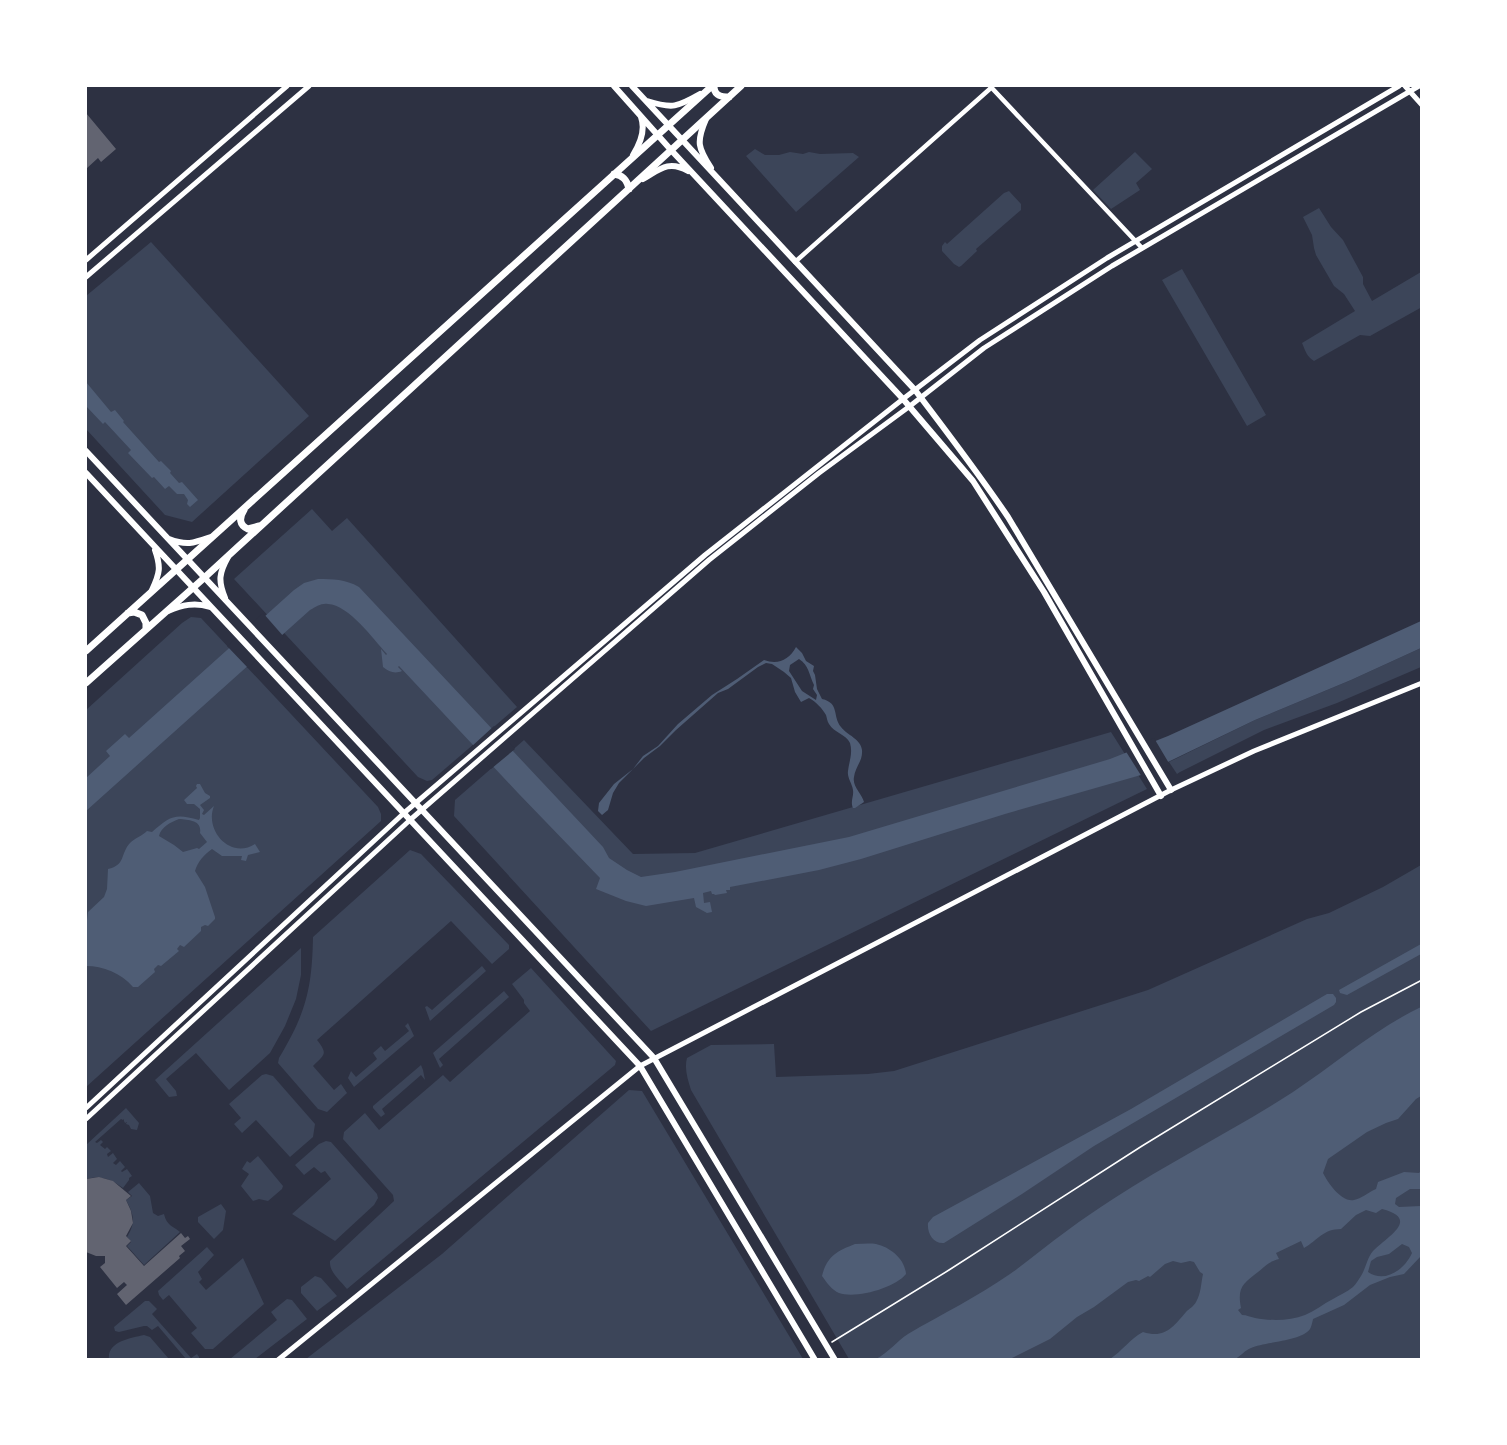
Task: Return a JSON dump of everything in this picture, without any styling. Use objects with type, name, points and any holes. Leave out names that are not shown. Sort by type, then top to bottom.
[{"type":"main road","points":[[614,86],[910,406],[973,481],[1044,592],[1161,796]]},
{"type":"main road","points":[[632,86],[915,390],[979,474],[1008,518],[1172,790]]},
{"type":"main road","points":[[86,683],[204,578],[741,86]]},
{"type":"main road","points":[[646,101],[674,106],[682,104],[710,87]]},
{"type":"main road","points":[[710,87],[714,87],[721,97],[729,97]]},
{"type":"main road","points":[[86,651],[710,87]]},
{"type":"main road","points":[[630,160],[641,138],[643,123],[639,114]]},
{"type":"main road","points":[[706,118],[700,132],[699,147],[720,181]]},
{"type":"main road","points":[[632,186],[660,169],[674,165],[694,175]]},
{"type":"main road","points":[[614,174],[626,179],[632,186]]},
{"type":"main road","points":[[86,451],[654,1058],[833,1357]]},
{"type":"main road","points":[[86,473],[640,1066],[816,1359]]},
{"type":"main road","points":[[246,506],[241,516],[241,523],[244,527],[254,528],[264,523]]},
{"type":"main road","points":[[137,528],[145,526],[148,519]]},
{"type":"main road","points":[[164,536],[186,544],[212,537]]},
{"type":"main road","points":[[152,590],[158,578],[159,568],[154,546]]},
{"type":"main road","points":[[228,604],[220,581],[229,555]]},
{"type":"main road","points":[[164,613],[179,606],[188,605],[211,608]]},
{"type":"main road","points":[[126,614],[134,612],[142,615],[146,629]]},
{"type":"main road","points":[[224,622],[227,615],[235,612]]},
{"type":"street","points":[[86,260],[287,86]]},
{"type":"street","points":[[86,277],[309,86]]},
{"type":"street","points":[[795,262],[991,86],[1143,248]]},
{"type":"street","points":[[86,1108],[404,813],[458,766],[705,555],[903,399],[980,340],[1098,263],[1399,86]]},
{"type":"street","points":[[86,1119],[410,820],[709,560],[819,473],[921,398],[984,348],[1112,266],[1408,88],[1419,86]]},
{"type":"street","points":[[1408,88],[1422,105]]},
{"type":"street","points":[[278,1359],[640,1066],[1172,790],[1254,751],[1422,683]]},
{"type":"path","points":[[827,1345],[1142,1146],[1361,1012],[1422,980]]},
{"type":"shaded area","points":[[755,149],[765,155],[809,152],[853,153],[859,157],[796,212],[746,156]]},
{"type":"shaded area","points":[[1135,152],[1152,169],[1136,183],[1140,190],[1111,209],[1093,190]]},
{"type":"shaded area","points":[[1009,191],[1021,204],[1021,210],[976,249],[977,251],[961,266],[954,264],[942,251],[945,242],[947,244]]},
{"type":"shaded area","points":[[1319,208],[1343,240],[1363,277],[1363,284],[1372,301],[1421,272],[1422,307],[1370,336],[1360,335],[1314,361],[1302,343],[1355,311],[1344,294],[1334,286],[1316,255],[1312,235],[1303,217]]},
{"type":"shaded area","points":[[151,242],[309,416],[192,522],[165,515],[86,429],[86,296]]},
{"type":"shaded area","points":[[1182,269],[1266,415],[1247,426],[1162,280]]},
{"type":"shaded area","points":[[86,382],[111,412],[115,410],[159,462],[161,461],[179,483],[182,482],[198,500],[190,507],[184,494],[177,494],[169,486],[165,489],[128,453],[131,450],[105,422],[103,424],[86,406]]},
{"type":"shaded area","points":[[312,509],[332,531],[347,518],[517,707],[432,780],[427,781],[418,777],[234,579]]},
{"type":"shaded area","points":[[318,579],[334,579],[359,587],[603,847],[609,858],[641,877],[849,837],[1110,759],[1168,736],[1421,621],[1421,648],[1255,720],[1141,775],[861,859],[819,870],[730,887],[730,890],[726,890],[727,893],[715,895],[711,891],[703,893],[704,903],[710,902],[712,912],[707,913],[696,907],[694,898],[646,906],[596,889],[600,878],[399,666],[402,671],[397,672],[383,667],[381,649],[387,654],[360,624],[344,610],[323,604],[310,610],[86,811],[86,778],[110,756],[106,751],[125,734],[129,738],[294,590],[304,583]]},
{"type":"shaded area","points":[[191,617],[201,618],[378,807],[381,821],[86,1087],[86,710]]},
{"type":"shaded area","points":[[796,647],[806,661],[814,666],[817,689],[822,699],[834,707],[838,723],[861,746],[861,757],[854,780],[864,802],[853,808],[853,790],[848,774],[851,750],[848,740],[831,727],[826,715],[814,701],[809,698],[801,702],[791,678],[772,664],[766,663],[728,689],[718,693],[633,769],[643,756],[658,746],[678,724],[712,695],[764,660],[778,662]],"holes":[[[799,659],[802,661],[814,685],[816,700],[802,691],[789,671],[790,665]]]},
{"type":"shaded area","points":[[1421,648],[1421,667],[1337,703],[1264,730],[1177,774],[1169,762],[1255,720]]},
{"type":"shaded area","points":[[1111,732],[1147,789],[651,1031],[454,816],[455,800],[524,740],[633,854],[695,853]]},
{"type":"shaded area","points":[[633,769],[619,783],[608,810],[602,815],[598,811],[599,803],[614,784]]},
{"type":"shaded area","points":[[200,784],[205,793],[210,796],[200,805],[204,810],[202,814],[204,815],[214,806],[213,825],[222,840],[229,846],[237,848],[246,848],[255,844],[260,852],[248,855],[246,861],[241,860],[242,856],[222,856],[212,849],[204,856],[195,871],[205,887],[215,919],[208,926],[201,927],[201,931],[184,947],[180,945],[177,949],[179,951],[161,966],[158,965],[154,969],[155,972],[138,987],[133,987],[111,971],[86,966],[88,912],[104,897],[107,889],[108,869],[118,865],[132,841],[147,831],[152,832],[168,819],[184,817],[199,820],[200,809],[194,804],[187,804],[184,800],[197,788],[196,786]],"holes":[[[179,819],[197,823],[200,833],[207,842],[199,849],[183,852],[159,836],[167,825]]]},
{"type":"shaded area","points":[[410,850],[421,854],[509,945],[509,949],[492,964],[451,921],[317,1040],[324,1054],[313,1066],[334,1090],[341,1084],[347,1093],[327,1112],[318,1109],[278,1063],[296,1027],[306,1000],[311,972],[313,937]]},
{"type":"shaded area","points":[[1421,865],[1421,1359],[849,1359],[691,1090],[686,1070],[687,1058],[711,1045],[774,1044],[776,1077],[894,1071],[1148,990],[1307,919],[1329,913],[1383,887]]},
{"type":"shaded area","points":[[1421,944],[1421,954],[1347,995],[1340,993],[1339,990]]},
{"type":"shaded area","points":[[301,948],[301,975],[296,999],[285,1026],[270,1053],[229,1090],[196,1053],[166,1079],[176,1091],[177,1096],[169,1097],[155,1080]]},
{"type":"shaded area","points":[[482,966],[486,971],[430,1021],[425,1007],[432,1010]]},
{"type":"shaded area","points":[[531,968],[616,1061],[615,1065],[347,1289],[333,1272],[330,1261],[394,1201],[393,1195],[343,1139],[344,1132],[365,1113],[379,1130],[443,1075],[450,1082],[530,1011],[512,984]]},
{"type":"shaded area","points":[[504,991],[509,997],[439,1059],[443,1065],[440,1068],[433,1053]]},
{"type":"shaded area","points":[[1327,994],[1333,994],[1336,998],[1334,1005],[1094,1146],[944,1243],[937,1242],[932,1237],[928,1223],[933,1217],[1131,1109]]},
{"type":"shaded area","points":[[1421,1007],[1421,1096],[1398,1119],[1367,1132],[1328,1159],[1323,1173],[1340,1195],[1354,1200],[1376,1189],[1378,1182],[1404,1172],[1419,1173],[1421,1171],[1421,1189],[1410,1189],[1396,1198],[1395,1204],[1399,1207],[1421,1206],[1421,1256],[1404,1274],[1370,1285],[1344,1305],[1313,1319],[1306,1333],[1291,1339],[1251,1348],[1235,1359],[1110,1359],[1143,1332],[1157,1334],[1168,1330],[1198,1299],[1203,1274],[1194,1262],[1173,1261],[1165,1264],[1150,1277],[1128,1282],[1077,1317],[1050,1339],[1010,1359],[876,1359],[908,1334],[1010,1274],[1113,1199],[1293,1092],[1371,1036]],"holes":[[[1382,1209],[1394,1213],[1400,1223],[1392,1235],[1373,1251],[1361,1276],[1351,1289],[1299,1317],[1280,1320],[1261,1319],[1242,1315],[1238,1310],[1241,1308],[1242,1287],[1268,1264],[1279,1259],[1276,1253],[1301,1241],[1304,1248],[1325,1233],[1341,1229],[1356,1215],[1366,1210],[1376,1213]],[[1402,1244],[1409,1247],[1412,1253],[1399,1269],[1394,1273],[1381,1276],[1368,1272],[1371,1261],[1389,1254]]]},
{"type":"shaded area","points":[[408,1023],[414,1036],[354,1087],[348,1078],[351,1071],[356,1077],[377,1059],[373,1053],[381,1046],[385,1051],[409,1031],[405,1026]]},
{"type":"shaded area","points":[[421,1065],[425,1080],[421,1075],[382,1109],[385,1114],[381,1117],[373,1106]]},
{"type":"shaded area","points":[[266,1074],[273,1076],[315,1124],[313,1137],[290,1157],[256,1120],[242,1133],[234,1124],[241,1118],[229,1104]]},
{"type":"shaded area","points":[[629,1090],[642,1091],[803,1359],[306,1359],[442,1254]]},
{"type":"shaded area","points":[[126,1108],[139,1123],[137,1130],[131,1129],[124,1119],[121,1119],[95,1142],[101,1140],[103,1142],[100,1145],[111,1151],[107,1154],[108,1157],[113,1153],[117,1159],[113,1163],[116,1165],[120,1161],[125,1167],[121,1171],[127,1169],[132,1176],[123,1188],[105,1179],[96,1177],[86,1179],[86,1145]]},
{"type":"shaded area","points":[[326,1141],[331,1142],[377,1194],[378,1198],[374,1205],[335,1241],[292,1214],[331,1179],[325,1171],[321,1173],[314,1167],[304,1175],[295,1165],[319,1144]]},
{"type":"shaded area","points":[[258,1156],[283,1186],[268,1201],[259,1199],[253,1201],[241,1186],[249,1174],[242,1169],[247,1161],[250,1163]]},
{"type":"shaded area","points":[[139,1183],[150,1196],[153,1213],[158,1216],[164,1214],[168,1223],[180,1232],[144,1265],[127,1246],[131,1242],[127,1237],[133,1218],[126,1200],[132,1196],[128,1192]]},
{"type":"shaded area","points":[[221,1204],[226,1211],[223,1230],[214,1239],[198,1222],[198,1217]]},
{"type":"shaded area","points":[[855,1244],[876,1244],[886,1248],[900,1259],[906,1274],[893,1284],[875,1291],[855,1295],[836,1292],[822,1276],[824,1269],[834,1255]]},
{"type":"shaded area","points":[[207,1247],[214,1255],[198,1272],[202,1279],[199,1282],[206,1290],[243,1258],[264,1304],[213,1349],[205,1349],[191,1333],[197,1328],[169,1295],[163,1300],[158,1291]]},
{"type":"shaded area","points":[[315,1276],[321,1278],[337,1296],[317,1311],[301,1293],[301,1287]]},
{"type":"shaded area","points":[[287,1299],[292,1300],[307,1319],[255,1359],[230,1359],[277,1320],[271,1312]]},
{"type":"shaded area","points":[[145,1301],[149,1301],[157,1309],[152,1314],[191,1358],[197,1354],[199,1359],[186,1359],[158,1326],[152,1330],[144,1326],[115,1331],[114,1327]]},
{"type":"shaded area","points":[[144,1335],[150,1337],[169,1359],[109,1359],[109,1353],[116,1345],[126,1339]]},
{"type":"pier","points":[[263,613],[284,637],[248,668],[227,646]]},
{"type":"pier","points":[[494,726],[515,749],[491,769],[471,747]]},
{"type":"pier","points":[[1154,738],[1170,765],[1142,777],[1125,750]]},
{"type":"building","points":[[86,113],[116,149],[101,162],[98,158],[86,169]]},
{"type":"building","points":[[99,1177],[113,1181],[131,1196],[126,1200],[133,1223],[126,1236],[131,1241],[126,1246],[144,1266],[181,1233],[185,1238],[188,1236],[190,1239],[181,1246],[185,1251],[179,1256],[180,1258],[126,1305],[117,1294],[127,1285],[124,1282],[117,1288],[100,1267],[105,1263],[105,1256],[96,1256],[86,1252],[86,1179]]}]
